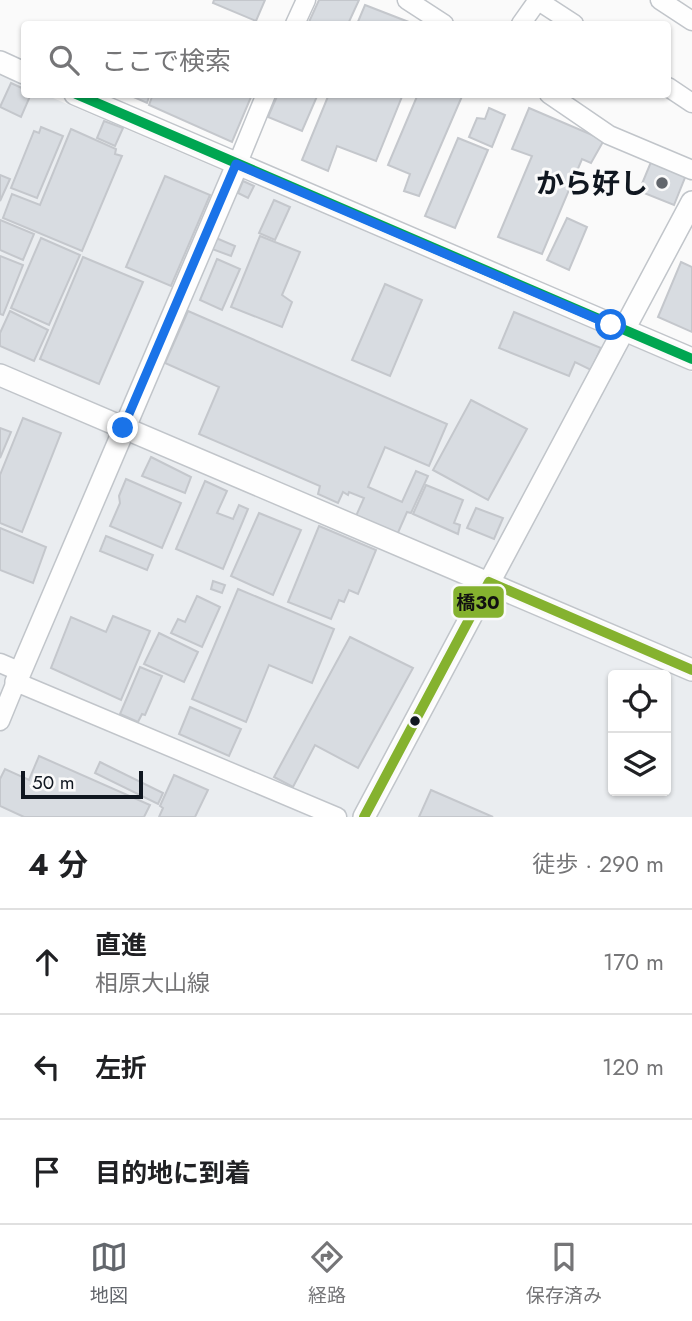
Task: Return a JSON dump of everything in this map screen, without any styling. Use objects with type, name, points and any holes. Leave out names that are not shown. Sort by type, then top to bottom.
[{"type":"street","points":[[296,21],[306,0]]},
{"type":"street","points":[[407,0],[439,21]]},
{"type":"street","points":[[523,21],[538,0],[570,21]]},
{"type":"street","points":[[660,0],[692,21]]},
{"type":"street","points":[[0,62],[21,72]]},
{"type":"street","points":[[671,90],[692,103]]},
{"type":"street","points":[[84,98],[692,359]]},
{"type":"street","points":[[0,721],[264,98]]},
{"type":"street","points":[[555,98],[609,135],[692,170]]},
{"type":"street","points":[[364,817],[692,202]]},
{"type":"street","points":[[0,375],[692,670]]},
{"type":"street","points":[[0,663],[18,677],[337,817]]},
{"type":"shaded area","points":[[0,75],[21,84],[21,98],[53,98],[692,372],[692,817],[0,817]]},
{"type":"building","points":[[214,0],[265,0],[256,21],[213,3]]},
{"type":"building","points":[[319,0],[359,0],[349,21],[309,21]]},
{"type":"building","points":[[365,5],[406,21],[358,21]]},
{"type":"building","points":[[11,83],[21,88],[21,98],[29,98],[21,117],[0,107]]},
{"type":"building","points":[[136,98],[149,98],[147,103]]},
{"type":"building","points":[[152,98],[251,98],[232,142],[149,105]]},
{"type":"building","points":[[276,98],[316,98],[302,131],[268,117]]},
{"type":"building","points":[[327,98],[401,98],[376,161],[337,146],[328,171],[302,160]]},
{"type":"building","points":[[416,98],[461,98],[419,196],[404,191],[410,174],[388,165]]},
{"type":"building","points":[[489,108],[505,115],[492,147],[469,137],[477,118],[485,119]]},
{"type":"building","points":[[529,108],[604,140],[591,163],[582,159],[542,254],[498,237],[532,156],[512,149]]},
{"type":"building","points":[[104,121],[123,128],[115,146],[97,138]]},
{"type":"building","points":[[41,127],[63,136],[37,198],[11,188],[34,131],[39,133]]},
{"type":"building","points":[[71,129],[116,149],[115,154],[122,156],[82,251],[3,218],[12,194],[40,205]]},
{"type":"building","points":[[458,138],[488,150],[455,228],[425,216]]},
{"type":"building","name":"から好し","points":[[651,162],[686,175],[674,205],[639,191]]},
{"type":"building","points":[[0,175],[10,179],[0,201]]},
{"type":"building","points":[[165,176],[210,195],[171,286],[126,267]]},
{"type":"building","points":[[243,181],[254,186],[248,198],[238,193]]},
{"type":"building","points":[[274,200],[290,207],[275,240],[259,233]]},
{"type":"building","points":[[567,218],[587,227],[569,270],[547,260]]},
{"type":"building","points":[[0,220],[34,234],[23,260],[0,250]]},
{"type":"building","points":[[260,236],[300,252],[282,295],[292,302],[282,327],[231,307]]},
{"type":"building","points":[[41,238],[80,255],[49,325],[11,308]]},
{"type":"building","points":[[216,238],[235,246],[231,256],[212,249]]},
{"type":"building","points":[[0,256],[23,265],[3,315],[0,314]]},
{"type":"building","points":[[83,257],[143,282],[99,384],[40,359]]},
{"type":"building","points":[[217,259],[240,269],[222,310],[200,300]]},
{"type":"building","points":[[681,262],[692,267],[692,332],[658,317]]},
{"type":"building","points":[[385,284],[422,300],[390,376],[352,360]]},
{"type":"building","points":[[10,311],[48,330],[34,361],[0,346],[0,333]]},
{"type":"building","points":[[188,311],[447,424],[429,466],[385,447],[368,487],[402,502],[416,471],[428,476],[411,513],[407,512],[397,535],[356,516],[364,498],[343,492],[338,503],[318,494],[320,486],[199,434],[219,387],[165,363]]},
{"type":"building","points":[[514,312],[601,348],[591,370],[575,362],[569,376],[499,348]]},
{"type":"building","points":[[471,400],[527,429],[488,500],[433,470]]},
{"type":"building","points":[[23,418],[61,433],[22,532],[0,523],[0,475]]},
{"type":"building","points":[[0,428],[11,432],[0,458]]},
{"type":"building","points":[[151,457],[191,477],[185,493],[142,476]]},
{"type":"building","points":[[126,479],[181,503],[162,548],[110,526]]},
{"type":"building","points":[[205,481],[227,491],[217,513],[233,519],[239,505],[248,509],[223,569],[176,549]]},
{"type":"building","points":[[426,485],[463,500],[454,523],[460,525],[458,534],[413,514]]},
{"type":"building","points":[[476,508],[503,518],[494,539],[467,528]]},
{"type":"building","points":[[259,513],[301,530],[273,595],[231,576]]},
{"type":"building","points":[[319,526],[376,550],[358,594],[349,590],[344,602],[339,600],[331,619],[288,602]]},
{"type":"building","points":[[0,528],[46,547],[33,583],[0,570]]},
{"type":"building","points":[[106,536],[153,555],[147,570],[100,551]]},
{"type":"building","points":[[213,581],[225,585],[222,593],[211,589]]},
{"type":"building","points":[[238,589],[334,629],[312,683],[269,665],[246,722],[192,699]]},
{"type":"building","points":[[197,596],[220,607],[202,647],[171,633],[178,619],[185,622]]},
{"type":"building","points":[[113,616],[150,631],[121,700],[51,668],[71,617],[106,632]]},
{"type":"building","points":[[159,633],[198,652],[184,682],[144,664]]},
{"type":"building","points":[[350,637],[413,668],[358,768],[315,745],[293,787],[274,777]]},
{"type":"building","points":[[140,667],[162,676],[145,715],[142,714],[138,722],[120,714]]},
{"type":"building","points":[[190,707],[241,729],[229,756],[179,734]]},
{"type":"building","points":[[39,756],[150,805],[144,817],[24,817],[0,806],[0,779],[5,769],[29,780]]},
{"type":"building","points":[[100,762],[163,793],[158,804],[95,773]]},
{"type":"building","points":[[174,775],[208,790],[195,817],[159,817],[163,808],[160,806]]},
{"type":"building","points":[[431,790],[493,817],[419,817]]},
{"type":"transit line","points":[[85,98],[692,359]]},
{"type":"transit line","name":"橋30","points":[[364,817],[489,582],[692,670]]},
{"type":"place","name":"から好し","points":[[662,183]]},
{"type":"route","points":[[123,428],[236,164],[611,325]]}]
